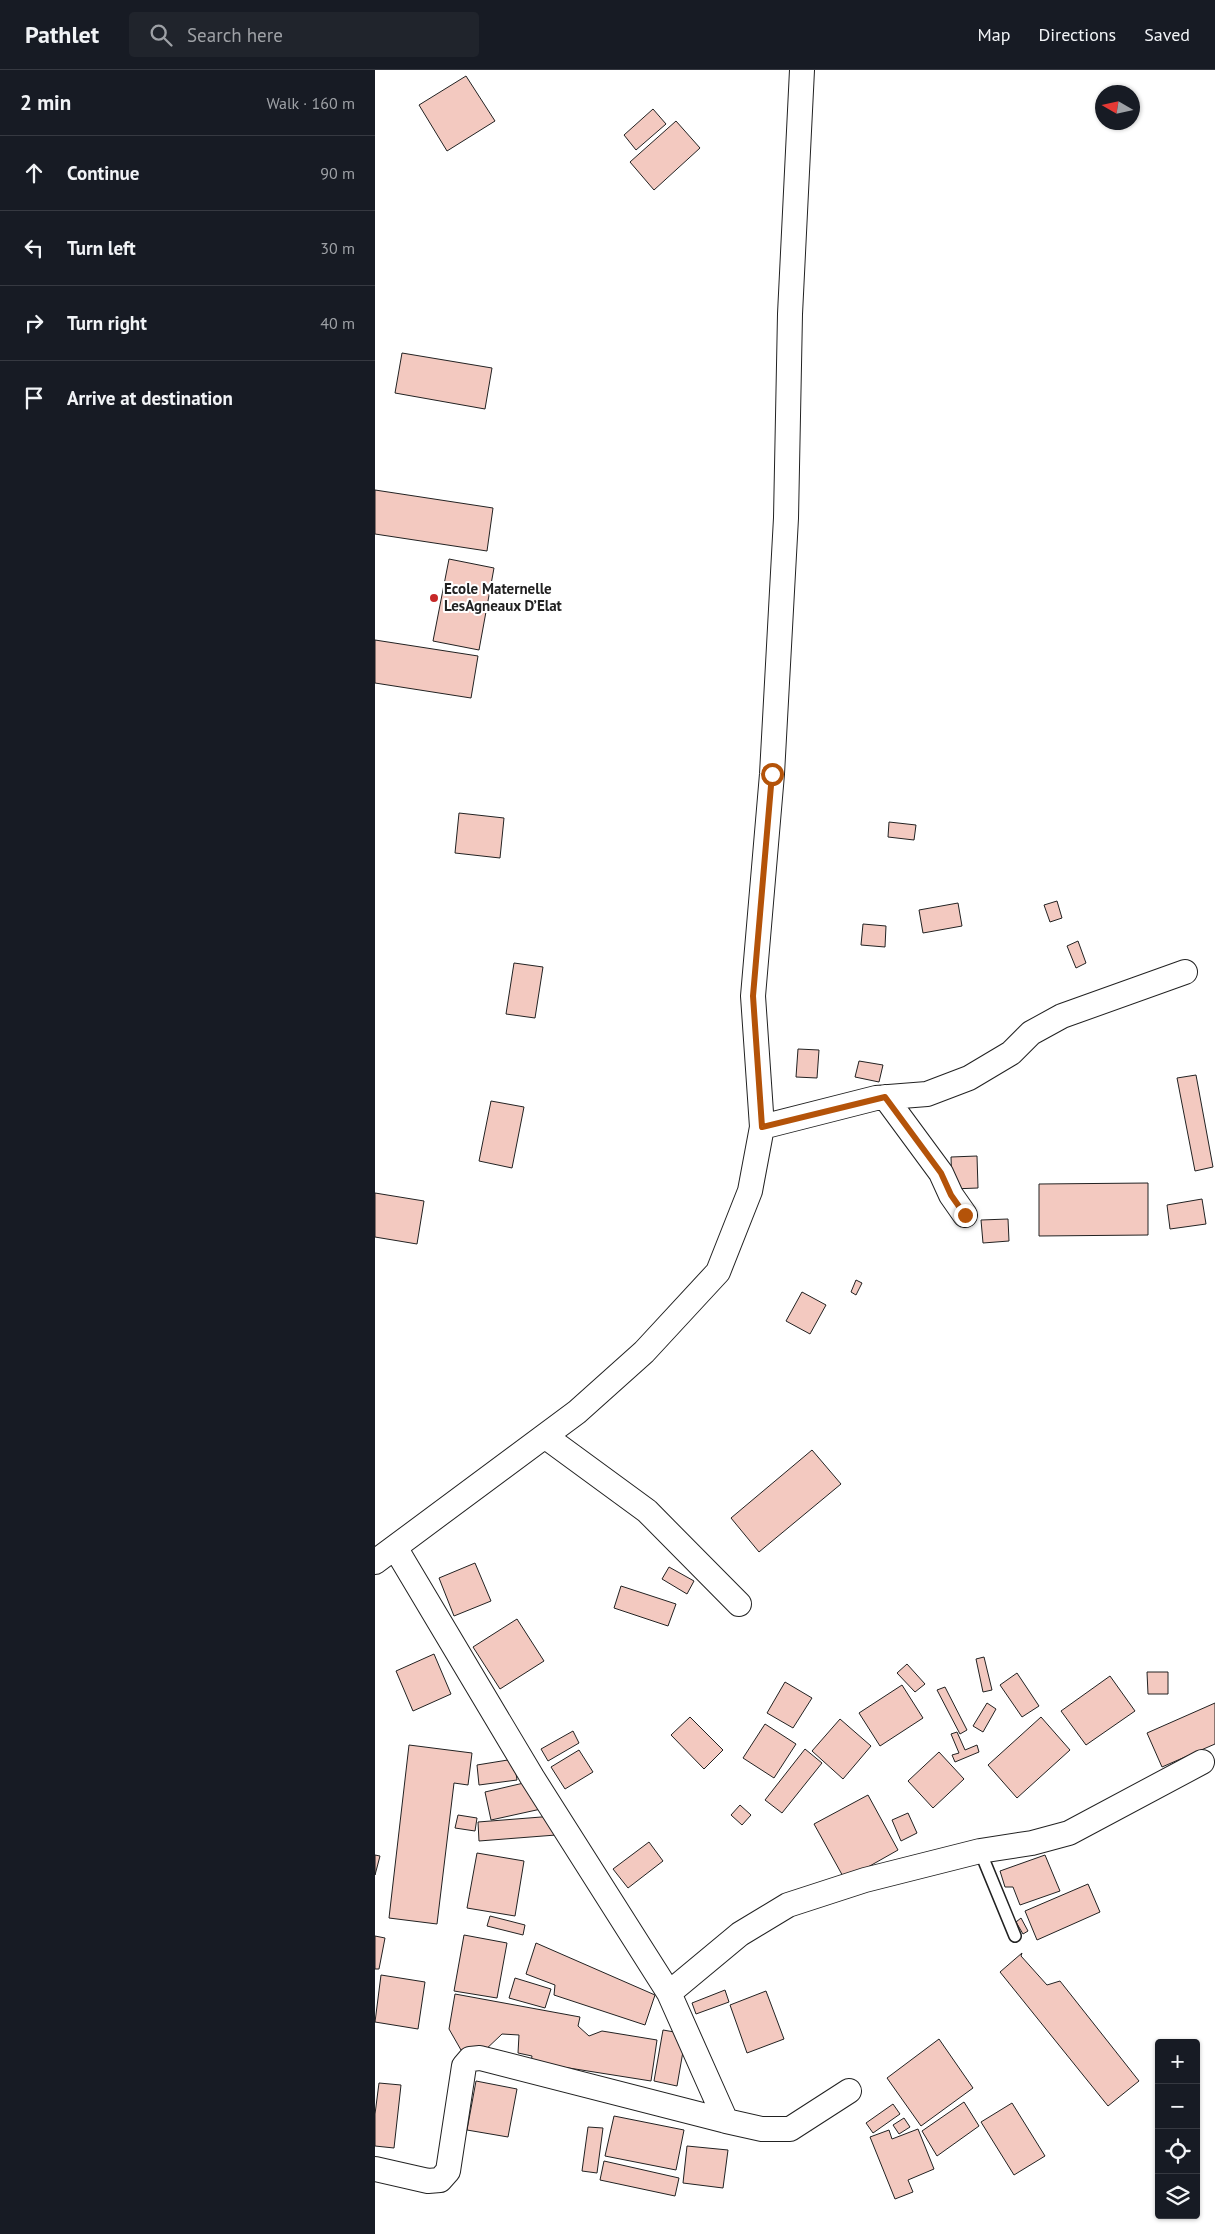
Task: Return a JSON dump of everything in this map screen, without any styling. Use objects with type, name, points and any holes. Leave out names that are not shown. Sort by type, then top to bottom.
[{"type":"street","points":[[375,1562],[396,1549],[546,1437],[644,1352],[719,1272],[750,1191],[762,1127],[753,996],[772,774],[784,548],[790,314],[802,70]]},
{"type":"street","points":[[762,1127],[885,1097],[927,1094],[969,1078],[1011,1053],[1031,1033],[1062,1016],[1185,972]]},
{"type":"street","points":[[885,1097],[941,1173],[951,1195],[965,1215]]},
{"type":"street","points":[[546,1437],[647,1511],[739,1604]]},
{"type":"street","points":[[396,1549],[532,1777],[669,1993],[726,2121]]},
{"type":"street","points":[[669,1993],[741,1934],[787,1905],[865,1880],[980,1851],[1032,1843],[1069,1833],[1202,1762]]},
{"type":"street","points":[[375,2169],[428,2181],[440,2180],[449,2171],[464,2066],[470,2059],[480,2058],[762,2129],[790,2129],[849,2091]]},
{"type":"lane","points":[[980,1851],[1015,1936]]},
{"type":"building","points":[[466,76],[495,121],[447,151],[419,105]]},
{"type":"building","points":[[653,109],[666,124],[636,150],[624,135]]},
{"type":"building","points":[[676,121],[700,148],[654,190],[630,162]]},
{"type":"building","points":[[402,353],[492,368],[485,409],[395,393]]},
{"type":"building","points":[[375,490],[493,508],[487,551],[375,534]]},
{"type":"building","points":[[449,559],[494,568],[479,650],[433,641]]},
{"type":"building","points":[[375,640],[478,656],[471,698],[375,683]]},
{"type":"building","points":[[459,813],[504,818],[500,858],[455,853]]},
{"type":"building","points":[[889,822],[916,825],[914,840],[888,837]]},
{"type":"building","points":[[1057,901],[1062,918],[1050,922],[1044,905]]},
{"type":"building","points":[[958,903],[962,926],[923,933],[919,910]]},
{"type":"building","points":[[863,924],[886,926],[885,947],[861,945]]},
{"type":"building","points":[[1078,941],[1086,963],[1076,968],[1067,946]]},
{"type":"building","points":[[514,963],[543,967],[535,1018],[506,1014]]},
{"type":"building","points":[[798,1049],[819,1050],[817,1078],[796,1077]]},
{"type":"building","points":[[859,1061],[883,1065],[879,1082],[855,1077]]},
{"type":"building","points":[[1196,1075],[1213,1167],[1195,1171],[1177,1078]]},
{"type":"building","points":[[491,1101],[524,1107],[512,1168],[479,1161]]},
{"type":"building","points":[[977,1156],[978,1188],[952,1189],[951,1157]]},
{"type":"building","points":[[1148,1183],[1148,1235],[1039,1236],[1039,1184]]},
{"type":"building","points":[[375,1193],[424,1201],[417,1244],[375,1237]]},
{"type":"building","points":[[1202,1199],[1206,1224],[1170,1229],[1167,1205]]},
{"type":"building","points":[[1008,1219],[1009,1241],[983,1243],[981,1220]]},
{"type":"building","points":[[856,1280],[862,1283],[856,1295],[851,1292]]},
{"type":"building","points":[[802,1292],[826,1305],[810,1334],[786,1321]]},
{"type":"building","points":[[812,1450],[841,1484],[759,1552],[731,1518]]},
{"type":"building","points":[[475,1563],[491,1601],[454,1616],[439,1578]]},
{"type":"building","points":[[669,1567],[694,1581],[687,1594],[662,1579]]},
{"type":"building","points":[[621,1586],[676,1604],[668,1626],[614,1608]]},
{"type":"building","points":[[517,1619],[544,1661],[500,1689],[473,1647]]},
{"type":"building","points":[[434,1654],[451,1694],[413,1711],[396,1671]]},
{"type":"building","points":[[984,1657],[992,1690],[983,1692],[976,1659]]},
{"type":"building","points":[[907,1664],[925,1684],[915,1692],[897,1673]]},
{"type":"building","points":[[1147,1672],[1168,1672],[1168,1694],[1148,1694]]},
{"type":"building","points":[[1017,1673],[1039,1706],[1022,1717],[1000,1685]]},
{"type":"building","points":[[1110,1676],[1135,1711],[1086,1745],[1061,1711]]},
{"type":"building","points":[[785,1682],[812,1698],[793,1728],[767,1713]]},
{"type":"building","points":[[902,1685],[923,1718],[880,1746],[859,1713]]},
{"type":"building","points":[[945,1687],[967,1730],[960,1734],[937,1690]]},
{"type":"building","points":[[987,1703],[996,1709],[983,1732],[973,1726]]},
{"type":"building","points":[[1215,1703],[1215,1744],[1162,1767],[1147,1733]]},
{"type":"building","points":[[690,1717],[723,1750],[704,1769],[671,1735]]},
{"type":"building","points":[[1041,1717],[1070,1750],[1017,1798],[988,1765]]},
{"type":"building","points":[[840,1719],[871,1746],[843,1779],[812,1751]]},
{"type":"building","points":[[765,1724],[796,1744],[774,1778],[743,1758]]},
{"type":"building","points":[[573,1731],[579,1743],[548,1761],[541,1749]]},
{"type":"building","points":[[957,1732],[965,1750],[977,1745],[979,1752],[955,1762],[952,1755],[959,1753],[951,1734]]},
{"type":"building","points":[[409,1745],[472,1753],[468,1785],[454,1783],[437,1924],[389,1918]]},
{"type":"building","points":[[805,1749],[822,1763],[782,1813],[765,1800]]},
{"type":"building","points":[[579,1750],[593,1772],[565,1789],[551,1767]]},
{"type":"building","points":[[939,1752],[964,1779],[933,1808],[908,1781]]},
{"type":"building","points":[[514,1759],[517,1780],[479,1785],[477,1765]]},
{"type":"building","points":[[528,1782],[531,1799],[539,1797],[541,1809],[491,1820],[485,1792]]},
{"type":"building","points":[[868,1795],[898,1850],[845,1880],[814,1824]]},
{"type":"building","points":[[740,1805],[751,1815],[742,1825],[731,1815]]},
{"type":"building","points":[[908,1813],[917,1833],[901,1841],[892,1820]]},
{"type":"building","points":[[458,1815],[477,1818],[475,1831],[455,1828]]},
{"type":"building","points":[[554,1816],[556,1835],[479,1841],[478,1822]]},
{"type":"building","points":[[649,1842],[663,1861],[628,1888],[613,1869]]},
{"type":"building","points":[[477,1853],[524,1861],[515,1916],[467,1908]]},
{"type":"building","points":[[375,1855],[380,1856],[375,1875]]},
{"type":"building","points":[[1045,1855],[1060,1891],[1020,1905],[1013,1887],[1005,1887],[1000,1871]]},
{"type":"building","points":[[1088,1884],[1100,1912],[1037,1940],[1025,1911]]},
{"type":"building","points":[[490,1916],[525,1925],[523,1935],[487,1926]]},
{"type":"building","points":[[1021,1918],[1028,1931],[1023,1934],[1016,1922]]},
{"type":"building","points":[[464,1935],[507,1943],[497,1998],[454,1991]]},
{"type":"building","points":[[375,1936],[385,1938],[379,1969],[375,1969]]},
{"type":"building","points":[[536,1943],[655,1995],[645,2025],[554,1995],[555,1985],[526,1974]]},
{"type":"building","points":[[1022,1953],[1021,1956],[1047,1985],[1060,1981],[1139,2081],[1108,2106],[1000,1972]]},
{"type":"building","points":[[381,1975],[425,1982],[418,2029],[375,2022]]},
{"type":"building","points":[[515,1978],[551,1989],[545,2008],[509,1998]]},
{"type":"building","points":[[725,1990],[729,2002],[696,2014],[692,2003]]},
{"type":"building","points":[[766,1991],[784,2039],[747,2053],[730,2005]]},
{"type":"building","points":[[455,1994],[580,2017],[578,2026],[589,2036],[602,2031],[657,2040],[651,2081],[531,2062],[532,2056],[518,2053],[519,2035],[502,2034],[482,2053],[461,2050],[449,2029]]},
{"type":"building","points":[[663,2030],[686,2034],[677,2086],[654,2081]]},
{"type":"building","points":[[939,2039],[973,2088],[921,2126],[887,2078]]},
{"type":"building","points":[[476,2081],[517,2089],[508,2137],[467,2130]]},
{"type":"building","points":[[379,2083],[401,2085],[394,2148],[375,2146],[375,2114]]},
{"type":"building","points":[[964,2102],[979,2126],[937,2156],[922,2131]]},
{"type":"building","points":[[1012,2103],[1045,2156],[1014,2175],[981,2122]]},
{"type":"building","points":[[893,2104],[900,2114],[873,2133],[866,2123]]},
{"type":"building","points":[[614,2116],[684,2130],[676,2170],[605,2156]]},
{"type":"building","points":[[904,2118],[910,2127],[899,2134],[893,2125]]},
{"type":"building","points":[[588,2127],[603,2128],[597,2173],[582,2171]]},
{"type":"building","points":[[918,2129],[934,2169],[908,2180],[913,2192],[895,2199],[870,2137],[889,2130],[892,2139]]},
{"type":"building","points":[[687,2146],[728,2150],[723,2188],[683,2183]]},
{"type":"building","points":[[604,2161],[679,2178],[675,2196],[600,2180]]},
{"type":"place","name":"Ecole Maternelle LesAgneaux D’Elat","points":[[434,598]]},
{"type":"route","points":[[772,774],[753,996],[762,1127],[885,1097],[941,1173],[951,1195],[965,1215]]}]
